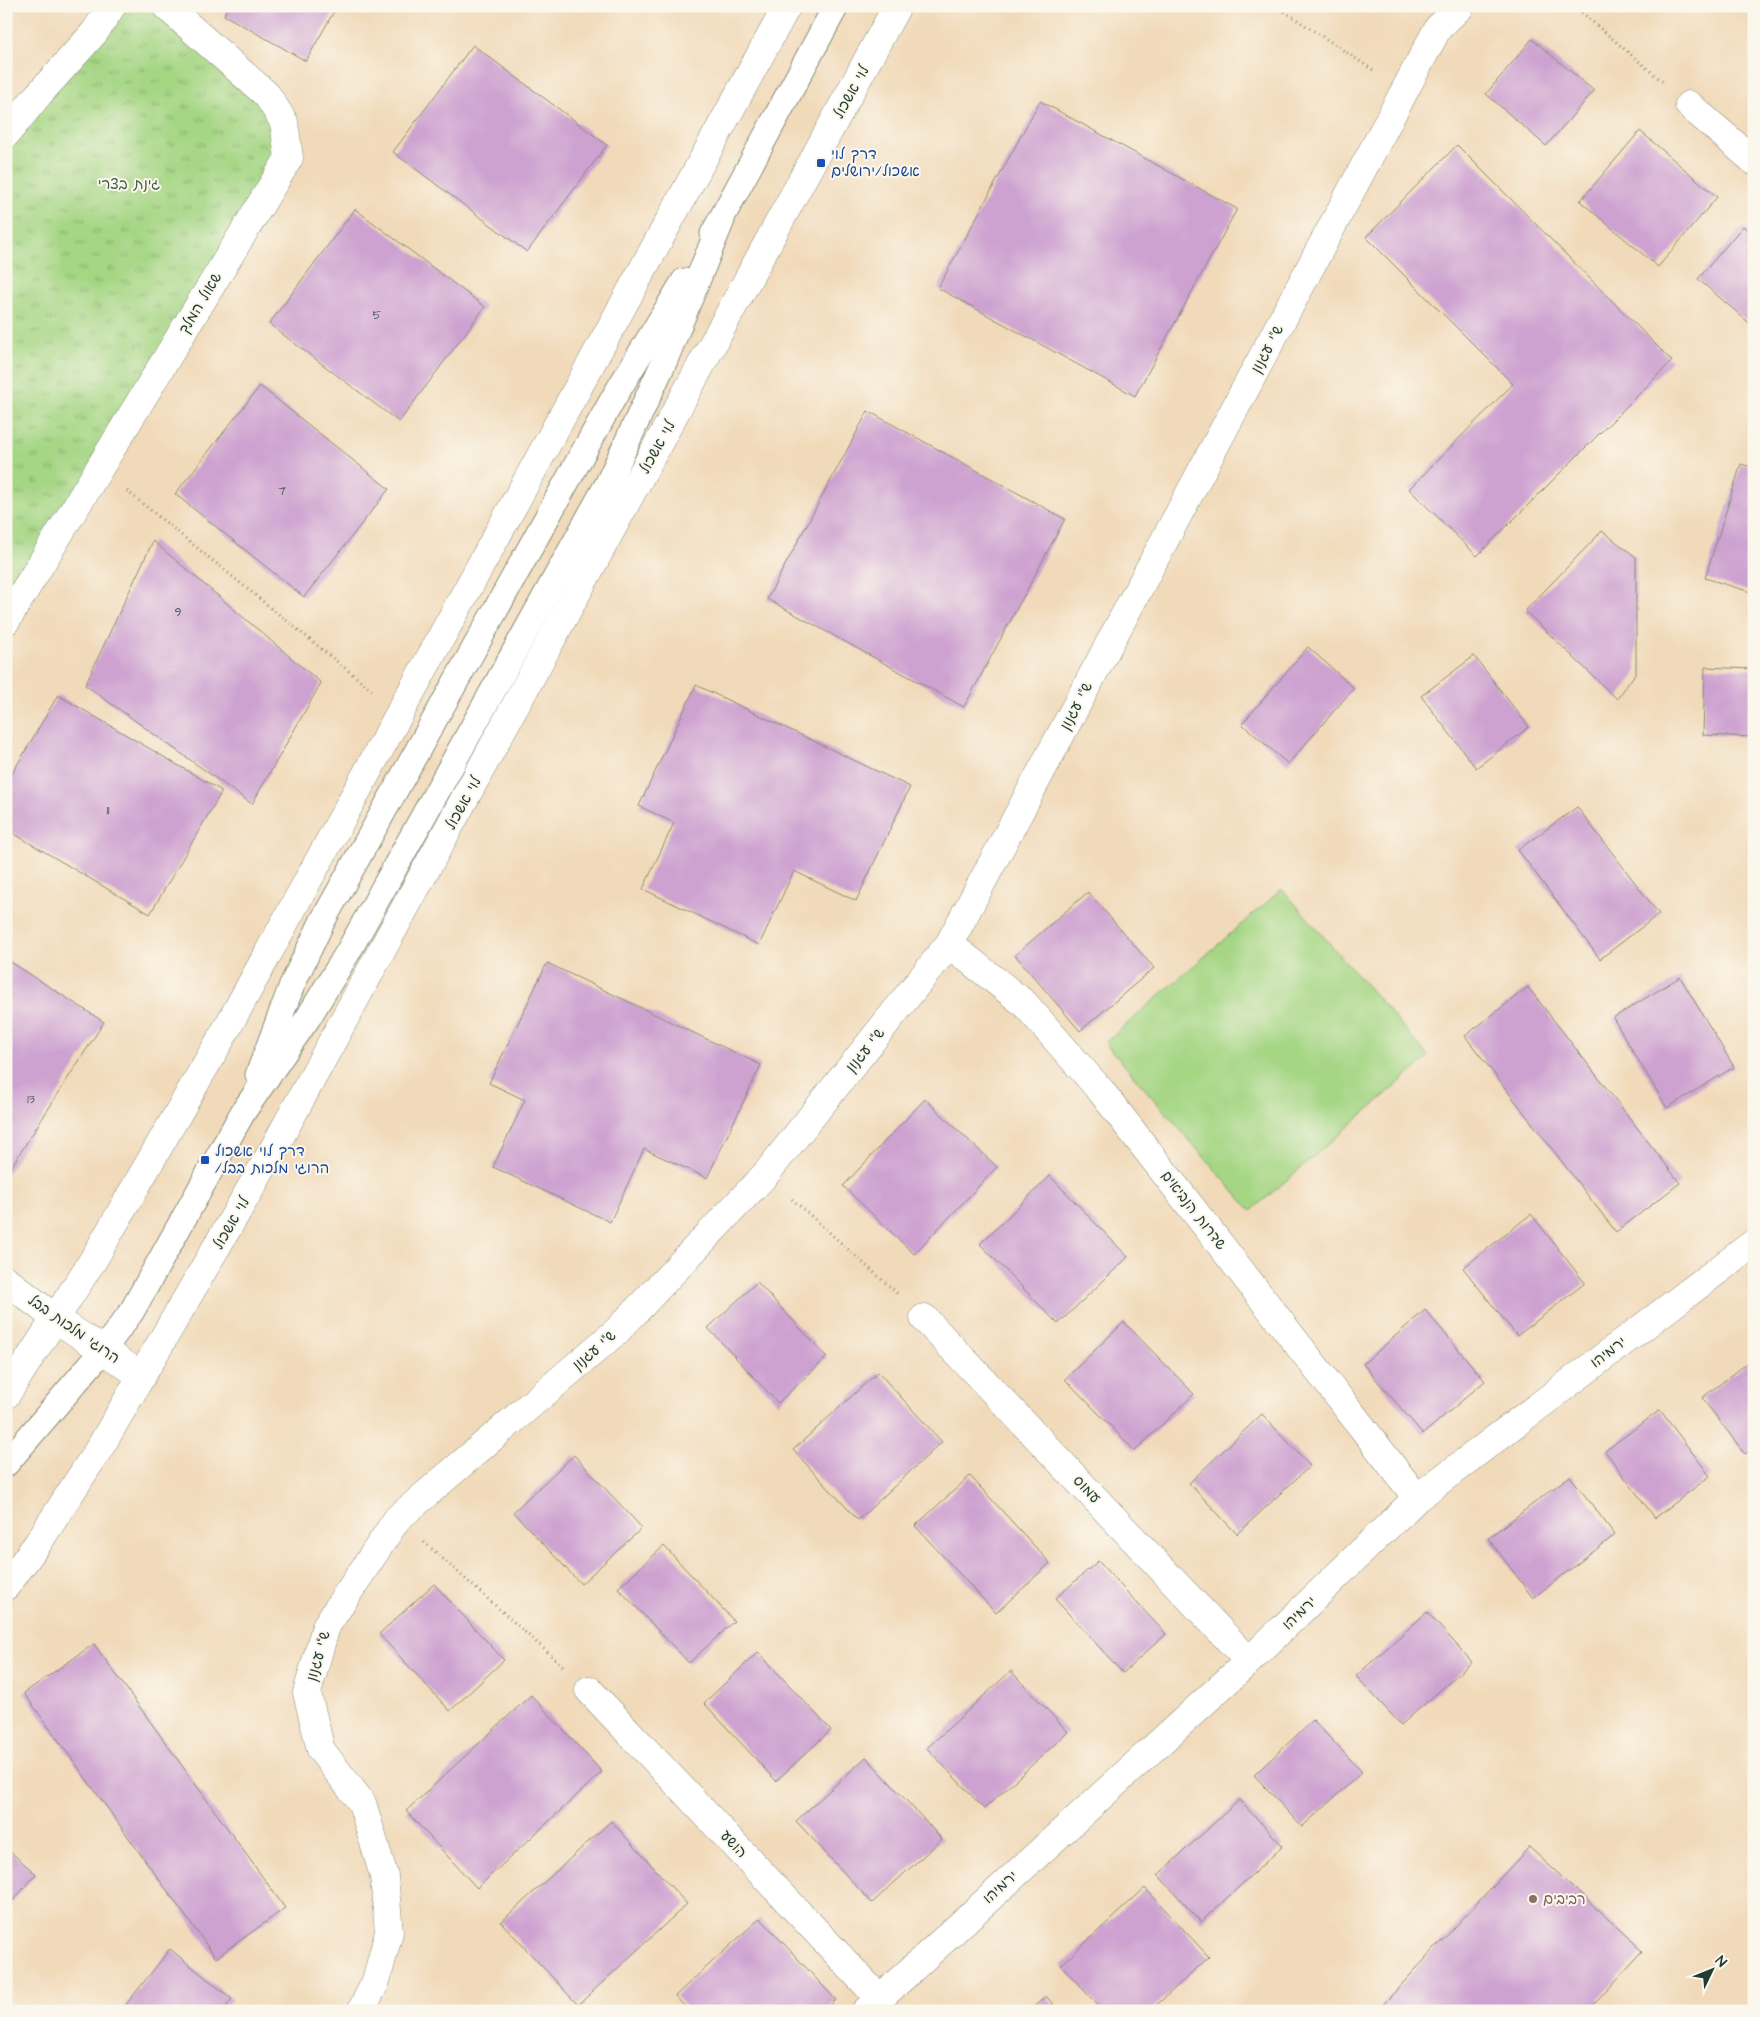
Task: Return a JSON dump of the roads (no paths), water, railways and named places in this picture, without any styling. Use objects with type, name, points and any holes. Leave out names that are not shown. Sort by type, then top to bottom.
[{"type":"street","points":[[6,134],[94,33],[112,6]]},
{"type":"street","name":"שאול המלך","points":[[6,621],[289,158],[284,122],[267,94],[166,6]]},
{"type":"street","points":[[6,1395],[95,1257],[231,1021],[787,6]]},
{"type":"street","name":"לוי אשכול","points":[[6,1586],[70,1494],[142,1376],[274,1148],[897,6]]},
{"type":"street","name":"ש\"י עגנון","points":[[362,2011],[376,1981],[389,1932],[384,1876],[362,1803],[321,1750],[307,1693],[326,1626],[397,1519],[617,1331],[765,1175],[949,944],[1438,28],[1461,6]]},
{"type":"street","points":[[1689,105],[1754,161]]},
{"type":"street","name":"שדרות הנביאים","points":[[949,944],[1025,1004],[1101,1091],[1418,1498]]},
{"type":"street","name":"ירמיהו","points":[[873,2004],[1249,1661],[1418,1498],[1754,1243]]},
{"type":"street","name":"הרוגי מלכות בבל","points":[[6,1280],[56,1319],[142,1376]]},
{"type":"street","name":"עמוס","points":[[924,1318],[1249,1661]]},
{"type":"street","name":"הושע","points":[[589,1690],[873,2004]]},
{"type":"lane","points":[[244,1112],[292,985],[322,922],[614,396],[722,220],[836,6]]},
{"type":"lane","points":[[6,1464],[103,1350],[132,1311],[244,1112],[308,1018],[348,952],[608,483],[665,360],[722,220]]},
{"type":"place","name":"דרך לוי אשכול/ירושלים","points":[[821,163]]},
{"type":"place","name":"דרך לוי אשכול /הרוגי מלכות בבל","points":[[205,1160]]},
{"type":"place","name":"רביבים","points":[[1533,1899]]},
{"type":"park label","name":"גינת בצרי","points":[[129,184]]}]
